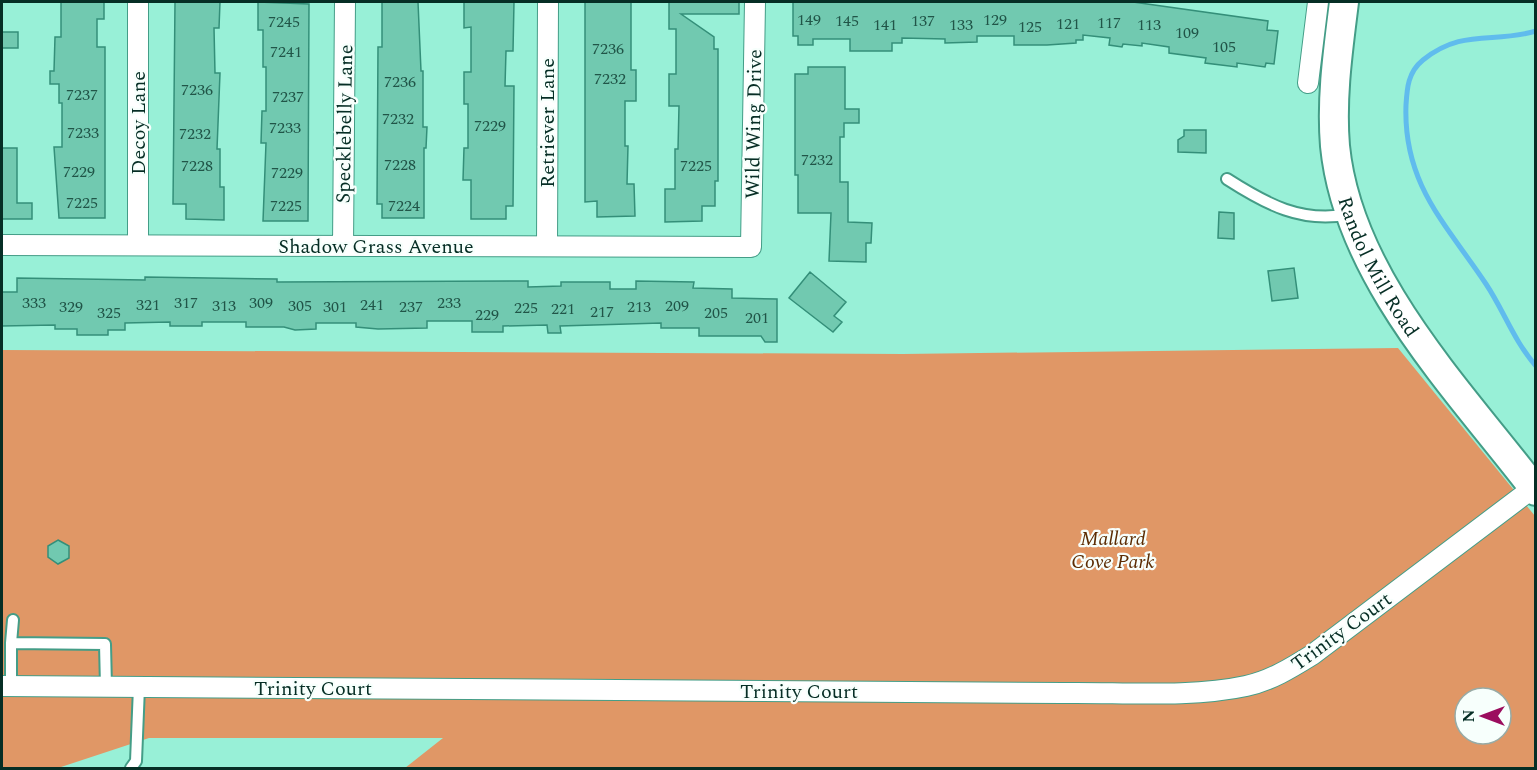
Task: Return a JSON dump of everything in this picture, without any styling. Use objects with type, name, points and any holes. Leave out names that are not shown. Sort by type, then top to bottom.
[{"type":"main road","name":"Randol Mill Road","points":[[1344,2],[1334,88],[1335,146],[1341,183],[1366,253],[1394,302],[1534,490]]},
{"type":"street","name":"Decoy Lane","points":[[138,2],[138,245]]},
{"type":"street","name":"Specklebelly Lane","points":[[343,246],[345,2]]},
{"type":"street","name":"Retriever Lane","points":[[547,245],[548,2]]},
{"type":"street","name":"Wild Wing Drive","points":[[752,247],[755,2]]},
{"type":"street","points":[[1308,82],[1318,2]]},
{"type":"street","name":"Shadow Grass Avenue","points":[[2,245],[752,247]]},
{"type":"street","name":"Trinity Court","points":[[6,686],[1063,693],[1204,691],[1247,686],[1281,674],[1312,655],[1534,490]]},
{"type":"lane","points":[[1227,179],[1264,203],[1292,213],[1330,218],[1351,214]]},
{"type":"lane","points":[[6,686],[13,620]]},
{"type":"lane","points":[[11,643],[105,644],[106,687]]},
{"type":"lane","points":[[131,768],[136,761],[139,687]]},
{"type":"green space","name":"Mallard Cove Park","points":[[1398,348],[1535,516],[1535,768],[405,768],[443,738],[149,738],[58,768],[2,768],[2,350],[903,354]]},
{"type":"building","points":[[61,2],[104,2],[104,19],[97,19],[97,47],[105,47],[105,218],[59,218],[54,147],[62,147],[62,103],[59,103],[59,84],[50,84],[50,71],[54,71],[55,37],[61,37]]},
{"type":"building","points":[[175,2],[220,2],[219,28],[214,28],[215,73],[220,73],[217,149],[220,149],[220,187],[224,187],[224,220],[186,219],[186,204],[173,204]]},
{"type":"building","points":[[258,2],[309,4],[308,221],[263,221],[266,143],[261,143],[262,111],[266,111],[266,67],[263,67],[263,30],[258,30]]},
{"type":"building","points":[[382,2],[418,2],[421,71],[423,71],[423,127],[427,127],[426,148],[424,148],[424,218],[382,218],[382,204],[377,204],[378,47],[382,47]]},
{"type":"building","points":[[464,2],[514,2],[513,51],[506,51],[505,86],[514,86],[513,206],[506,206],[506,219],[471,219],[471,180],[463,180],[464,148],[468,148],[468,104],[464,104],[464,72],[471,72],[471,27],[464,28]]},
{"type":"building","points":[[585,2],[631,2],[631,70],[636,70],[636,101],[625,101],[625,146],[628,146],[627,184],[634,184],[635,216],[597,217],[597,201],[585,202]]},
{"type":"building","points":[[669,2],[739,2],[739,14],[681,14],[714,37],[714,49],[718,49],[718,181],[715,181],[715,206],[702,206],[702,221],[665,222],[665,189],[675,189],[675,149],[678,149],[679,106],[669,106],[669,74],[676,74],[676,29],[669,29]]},
{"type":"building","points":[[793,2],[1133,2],[1268,21],[1267,30],[1278,31],[1274,64],[1266,63],[1265,67],[1237,63],[1237,67],[1205,63],[1206,58],[1169,53],[1169,47],[1142,43],[1142,46],[1123,44],[1122,47],[1109,45],[1110,38],[1083,35],[1083,40],[1076,40],[1076,43],[1047,45],[1014,45],[1014,36],[977,36],[977,42],[945,43],[945,39],[902,38],[902,43],[892,43],[892,51],[850,51],[850,39],[813,39],[813,45],[798,45],[798,36],[793,36]]},
{"type":"building","points":[[2,32],[18,32],[18,48],[2,48]]},
{"type":"building","points":[[808,67],[845,67],[845,109],[859,109],[859,123],[844,123],[844,137],[840,137],[840,182],[848,182],[848,222],[872,223],[871,243],[866,243],[866,262],[829,261],[831,213],[798,213],[798,175],[795,175],[795,74],[808,74]]},
{"type":"building","points":[[1184,130],[1206,130],[1206,153],[1178,152],[1178,140],[1184,136]]},
{"type":"building","points":[[2,148],[17,148],[17,203],[32,203],[32,219],[2,219]]},
{"type":"building","points":[[1219,212],[1234,213],[1234,239],[1218,238]]},
{"type":"building","points":[[1294,268],[1298,298],[1272,301],[1268,271]]},
{"type":"building","points":[[810,272],[846,302],[834,316],[842,322],[833,332],[789,298]]},
{"type":"building","points":[[145,277],[277,279],[277,282],[528,281],[528,287],[561,286],[561,282],[610,282],[610,289],[636,289],[636,281],[694,282],[693,288],[732,289],[732,298],[777,299],[777,342],[765,342],[761,336],[699,336],[699,328],[661,328],[661,323],[560,326],[561,333],[548,333],[547,325],[503,326],[503,332],[472,332],[472,321],[427,321],[427,328],[378,329],[356,327],[356,323],[316,323],[316,329],[295,330],[284,327],[246,327],[246,322],[202,322],[202,326],[170,326],[170,322],[125,323],[125,330],[108,330],[108,335],[77,335],[77,329],[55,329],[55,325],[2,326],[2,292],[17,292],[17,278],[145,280]]},
{"type":"building","points":[[58,540],[69,546],[69,558],[58,564],[48,557],[48,546]]},
{"type":"waterway","points":[[1536,31],[1506,37],[1465,40],[1438,50],[1423,60],[1411,75],[1406,105],[1407,133],[1419,181],[1442,222],[1486,284],[1521,346],[1536,366]]}]
